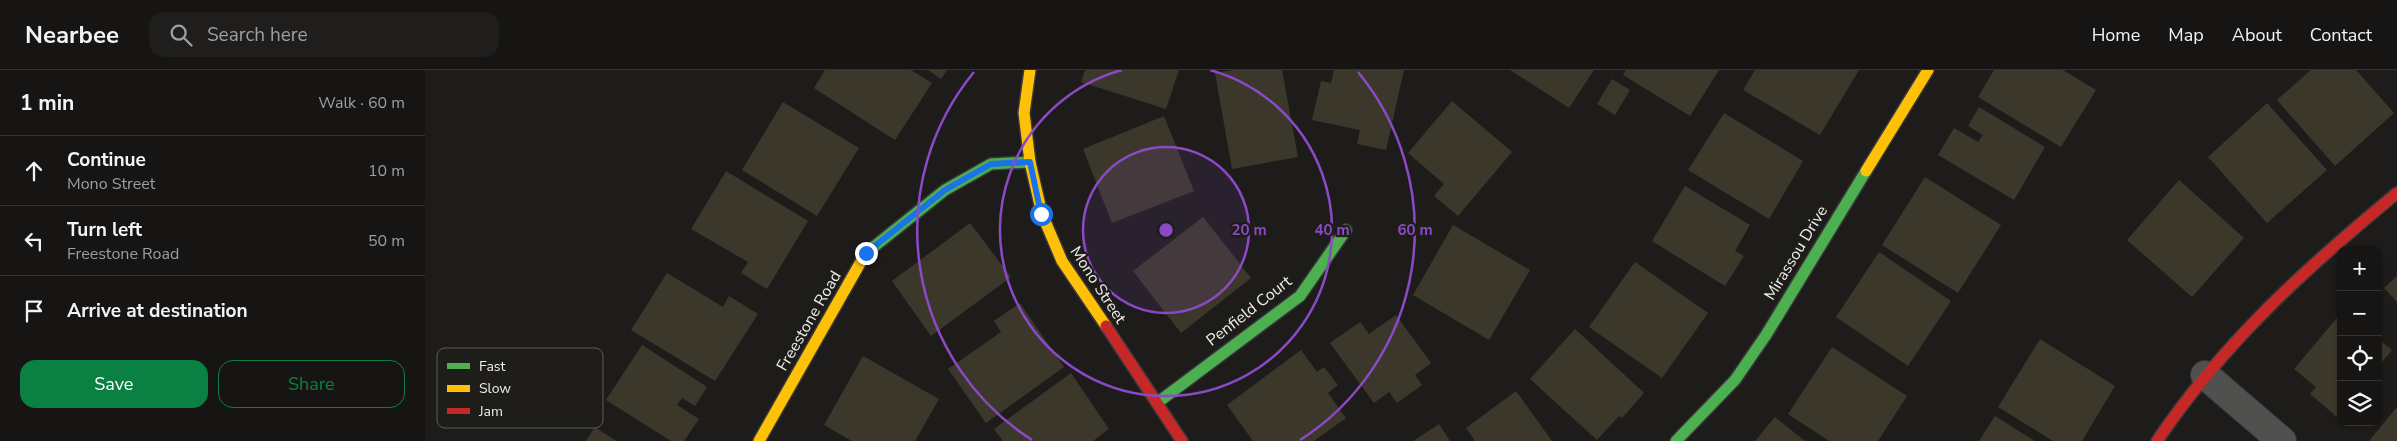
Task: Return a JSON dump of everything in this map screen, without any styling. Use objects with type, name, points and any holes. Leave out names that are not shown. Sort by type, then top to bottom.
[{"type":"street","name":"Mono Street","points":[[1030,70],[1024,113],[1030,162],[1041,214],[1061,261],[1182,441]]},
{"type":"street","name":"Mirassou Drive","points":[[1676,441],[1735,380],[1766,335],[1928,70]]},
{"type":"street","name":"Freestone Road","points":[[759,441],[866,253],[945,190],[991,164],[1030,162]]},
{"type":"street","points":[[2157,441],[2205,375],[2263,312],[2325,252],[2397,193]]},
{"type":"street","name":"Penfield Court","points":[[1157,403],[1300,296],[1346,230]]},
{"type":"street","points":[[2205,375],[2282,441]]},
{"type":"building","points":[[825,70],[911,70],[932,83],[895,140],[814,88]]},
{"type":"building","points":[[928,70],[947,70],[941,79]]},
{"type":"building","points":[[1085,70],[1179,70],[1166,109],[1081,82]]},
{"type":"building","points":[[1233,70],[1282,70],[1298,157],[1232,169],[1215,73]]},
{"type":"building","points":[[1334,70],[1404,70],[1386,150],[1357,144],[1360,130],[1312,120],[1321,81],[1331,83]]},
{"type":"building","points":[[1510,70],[1594,70],[1569,108]]},
{"type":"building","points":[[1626,70],[1719,70],[1690,116],[1623,75]]},
{"type":"building","points":[[1755,70],[1859,70],[1820,135],[1743,90]]},
{"type":"building","points":[[1994,70],[2063,70],[2096,90],[2061,147],[1978,97]]},
{"type":"building","points":[[2311,70],[2356,70],[2394,113],[2335,166],[2277,100]]},
{"type":"building","points":[[1612,79],[1630,90],[1615,115],[1597,104]]},
{"type":"building","points":[[1452,101],[1512,152],[1458,216],[1434,196],[1444,184],[1408,153]]},
{"type":"building","points":[[783,102],[859,148],[817,216],[742,170]]},
{"type":"building","points":[[2267,103],[2327,170],[2267,223],[2208,157]]},
{"type":"building","points":[[1979,107],[2045,147],[2014,200],[1938,155],[1954,128],[1978,142],[1983,135],[1968,126]]},
{"type":"building","points":[[1724,113],[1803,161],[1769,219],[1688,170]]},
{"type":"building","points":[[1164,116],[1194,191],[1112,223],[1083,149]]},
{"type":"building","points":[[726,171],[808,221],[767,289],[741,273],[748,262],[691,229]]},
{"type":"building","points":[[1925,177],[2001,225],[1958,293],[1882,245]]},
{"type":"building","points":[[2179,180],[2244,238],[2192,297],[2127,240]]},
{"type":"building","points":[[1685,186],[1750,225],[1735,251],[1744,256],[1725,286],[1652,241]]},
{"type":"building","points":[[1203,217],[1251,278],[1181,333],[1133,271]]},
{"type":"building","points":[[970,223],[1011,277],[931,336],[892,281]]},
{"type":"building","points":[[1453,225],[1530,270],[1489,340],[1413,295]]},
{"type":"building","points":[[1879,252],[1951,301],[1908,366],[1836,317]]},
{"type":"building","points":[[1635,262],[1708,313],[1662,378],[1589,327]]},
{"type":"building","points":[[667,273],[723,307],[729,296],[758,314],[715,381],[631,330]]},
{"type":"building","points":[[2397,276],[2397,302],[2384,288]]},
{"type":"building","points":[[1020,303],[1064,367],[986,423],[948,369],[1001,332],[994,321]]},
{"type":"building","points":[[1396,315],[1431,363],[1415,375],[1422,385],[1397,403],[1389,392],[1374,403],[1330,343],[1360,322],[1369,334]]},
{"type":"building","points":[[2337,318],[2337,417],[2310,394],[2316,387],[2294,369]]},
{"type":"building","points":[[1575,329],[1644,393],[1622,418],[1619,416],[1597,440],[1530,379]]},
{"type":"building","points":[[2040,339],[2115,386],[2082,441],[2053,441],[1998,407]]},
{"type":"building","points":[[2382,342],[2392,350],[2382,362]]},
{"type":"building","points":[[642,345],[707,387],[695,406],[682,398],[677,405],[699,419],[684,441],[671,441],[606,400]]},
{"type":"building","points":[[1832,347],[1907,396],[1878,441],[1829,441],[1788,414]]},
{"type":"building","points":[[1301,350],[1317,372],[1324,367],[1338,385],[1328,393],[1346,418],[1314,441],[1253,441],[1227,405]]},
{"type":"building","points":[[863,356],[939,399],[915,441],[852,441],[824,425]]},
{"type":"building","points":[[1071,373],[1109,429],[1093,441],[1003,441],[994,429]]},
{"type":"building","points":[[1516,391],[1552,441],[1475,441],[1466,428]]},
{"type":"building","points":[[2397,407],[2397,441],[2369,441]]},
{"type":"building","points":[[1995,416],[2035,441],[1979,441]]},
{"type":"building","points":[[1775,417],[1805,441],[1755,441]]},
{"type":"building","points":[[1439,424],[1450,441],[1413,441]]},
{"type":"building","points":[[594,428],[596,428],[616,441],[586,441]]},
{"type":"traffic: fast","points":[[863,258],[866,253],[945,190],[991,164],[1030,162]]},
{"type":"traffic: fast","points":[[1676,441],[1735,380],[1766,335],[1866,171]]},
{"type":"traffic: fast","points":[[1157,403],[1300,296],[1346,230]]},
{"type":"traffic: slow","points":[[1030,70],[1024,113],[1030,162],[1042,214],[1062,261],[1106,326]]},
{"type":"traffic: slow","points":[[1866,171],[1928,70]]},
{"type":"traffic: slow","points":[[759,441],[863,258]]},
{"type":"traffic: jam","points":[[2157,441],[2183,405],[2238,339],[2299,278],[2397,193]]},
{"type":"traffic: jam","points":[[1106,326],[1182,441]]},
{"type":"route","points":[[866,253],[945,190],[991,164],[1030,162],[1041,214]]}]
